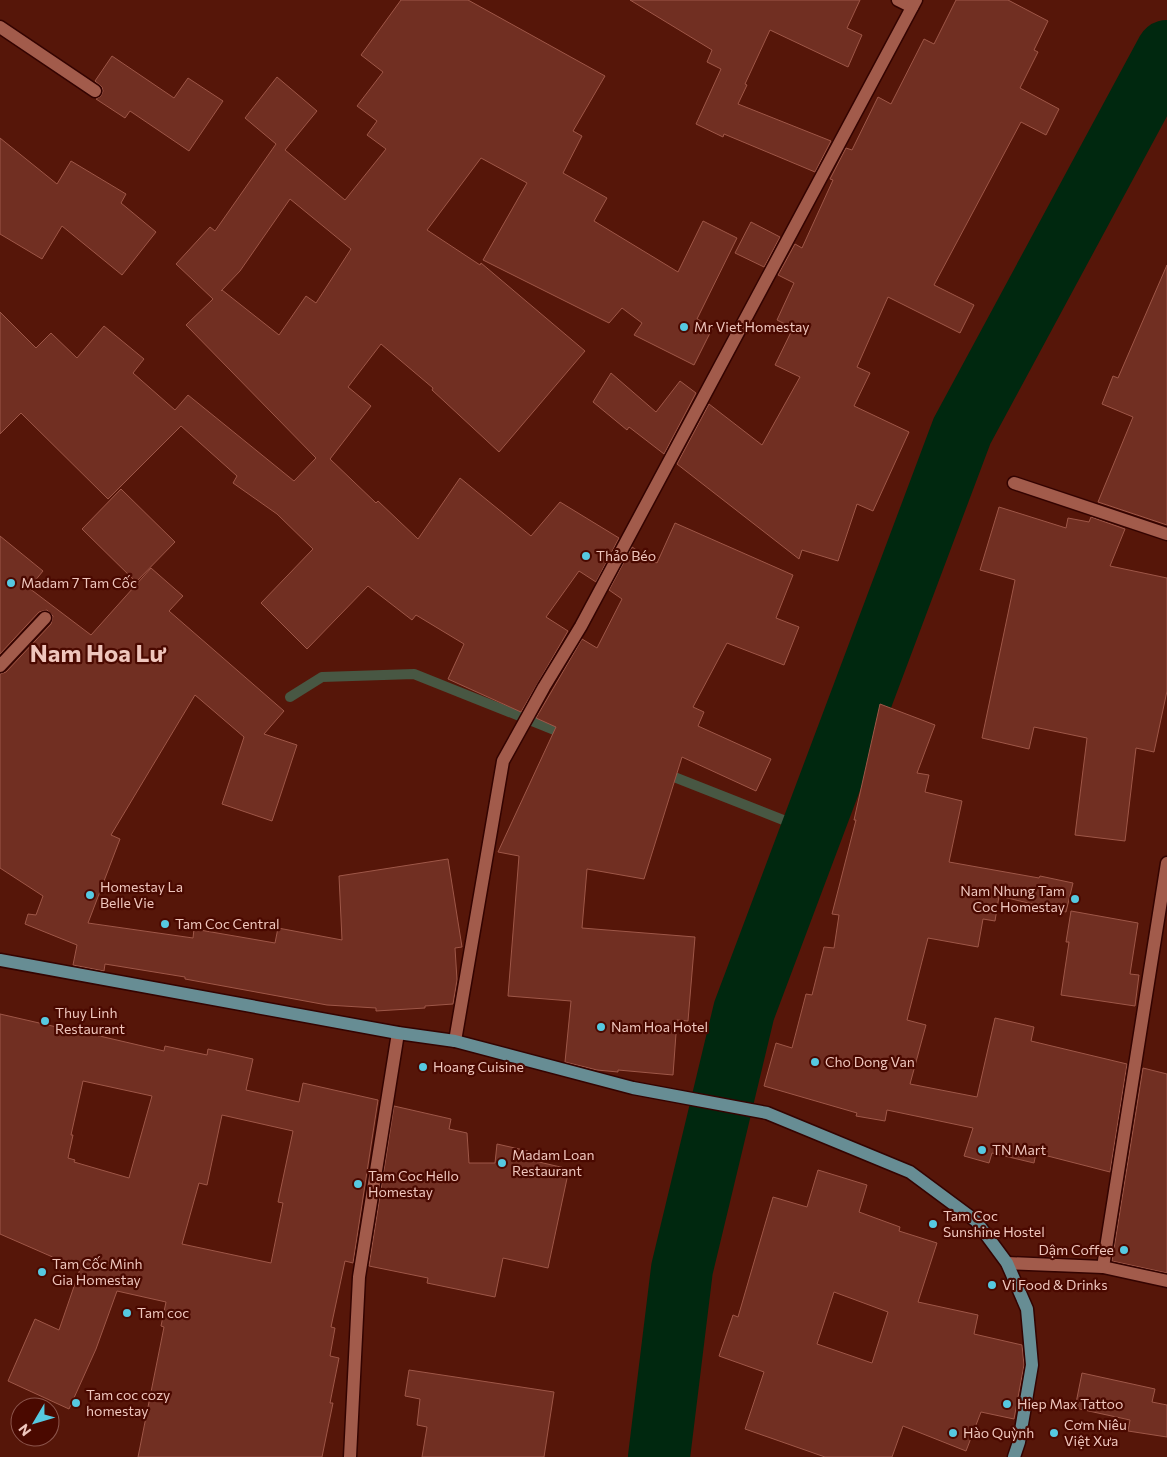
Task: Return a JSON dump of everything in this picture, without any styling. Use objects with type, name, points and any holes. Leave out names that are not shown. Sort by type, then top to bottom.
[{"type":"main road","points":[[0,960],[455,1041],[633,1088],[767,1113],[910,1172],[976,1221],[1007,1263],[1027,1309],[1032,1365],[1019,1442],[1014,1457]]},
{"type":"street","points":[[455,1041],[503,761],[544,687],[581,626],[914,4],[898,0]]},
{"type":"street","points":[[0,27],[95,91]]},
{"type":"street","points":[[1014,483],[1167,534]]},
{"type":"street","points":[[0,666],[45,618]]},
{"type":"street","points":[[1103,1267],[1167,863]]},
{"type":"street","points":[[350,1457],[359,1277],[398,1032]]},
{"type":"street","points":[[1007,1263],[1103,1267],[1167,1281]]},
{"type":"building","points":[[401,0],[468,0],[605,76],[573,131],[582,136],[563,173],[607,198],[594,221],[678,272],[703,221],[737,238],[697,319],[713,327],[694,365],[634,335],[642,323],[622,308],[609,323],[483,260],[527,183],[481,158],[427,230],[480,265],[481,263],[585,351],[499,452],[432,390],[433,388],[381,344],[348,387],[371,406],[330,459],[376,503],[378,501],[418,539],[460,478],[531,536],[560,502],[619,538],[596,582],[579,571],[546,617],[568,631],[521,712],[448,679],[464,644],[416,615],[412,620],[368,586],[307,649],[261,603],[313,549],[277,514],[233,483],[237,476],[181,426],[108,499],[21,413],[0,434],[0,312],[36,348],[51,333],[77,358],[104,326],[144,359],[133,373],[175,410],[188,395],[294,481],[316,458],[186,325],[213,299],[176,264],[210,227],[215,231],[276,144],[245,118],[277,77],[317,111],[285,150],[345,200],[386,149],[367,135],[377,121],[357,106],[383,72],[361,55]],"holes":[[[290,199],[351,249],[316,303],[306,296],[279,335],[221,291],[240,271]]]},
{"type":"building","points":[[630,0],[860,0],[847,28],[862,35],[848,67],[770,30],[745,84],[747,85],[738,104],[831,141],[815,172],[724,134],[723,137],[696,124],[721,69],[707,62],[712,50]]},
{"type":"building","points":[[956,0],[1008,0],[1048,21],[1034,50],[1038,52],[1020,88],[1059,109],[1046,135],[1021,122],[934,285],[974,305],[960,333],[888,297],[857,367],[870,373],[854,406],[909,432],[873,511],[857,504],[838,561],[802,550],[799,559],[677,464],[709,404],[762,445],[800,377],[775,365],[793,328],[777,320],[794,283],[778,275],[795,244],[802,248],[833,180],[830,179],[846,148],[852,150],[878,97],[891,104],[924,39],[934,44]]},
{"type":"building","points":[[112,56],[174,98],[188,78],[223,101],[189,151],[130,111],[125,118],[96,99],[101,96],[103,91],[102,87],[95,81]]},
{"type":"building","points":[[0,138],[57,184],[71,161],[126,194],[121,203],[156,232],[122,275],[62,226],[42,259],[0,234]]},
{"type":"building","points":[[751,222],[780,237],[764,267],[735,253]]},
{"type":"building","points":[[1167,265],[1167,525],[1098,502],[1133,417],[1102,404],[1113,376],[1118,378]]},
{"type":"building","points":[[611,373],[656,412],[680,381],[696,393],[664,454],[629,427],[627,430],[593,402]]},
{"type":"building","points":[[121,489],[175,542],[136,582],[82,529]]},
{"type":"building","points":[[999,507],[1066,528],[1068,518],[1089,522],[1091,517],[1125,529],[1110,566],[1167,578],[1167,691],[1154,752],[1136,748],[1125,841],[1075,835],[1087,738],[1034,727],[1029,749],[982,738],[1015,580],[980,570]]},
{"type":"building","points":[[675,523],[793,575],[776,618],[799,627],[784,665],[727,643],[693,707],[704,712],[698,726],[771,759],[756,791],[682,757],[644,879],[587,869],[582,928],[695,937],[688,1021],[677,1020],[673,1075],[597,1070],[565,1062],[571,1001],[508,996],[519,856],[498,852],[556,727],[536,718],[582,639],[597,648],[622,599],[609,590],[632,547],[657,563]]},
{"type":"building","points":[[0,536],[43,571],[29,588],[91,635],[151,568],[183,596],[169,611],[284,711],[264,734],[297,745],[272,821],[222,804],[244,737],[195,695],[111,835],[120,839],[88,923],[193,938],[194,929],[275,943],[278,928],[342,940],[339,876],[448,859],[462,947],[455,948],[457,980],[453,1004],[376,1011],[376,1008],[327,1005],[185,979],[185,977],[105,964],[104,971],[73,965],[77,945],[25,924],[28,914],[36,915],[43,896],[0,868],[0,674],[6,672],[51,624],[53,616],[47,610],[39,612],[0,654]]},
{"type":"building","points":[[880,704],[935,725],[917,773],[929,775],[925,792],[962,801],[949,862],[1073,883],[1066,912],[999,896],[995,921],[983,919],[978,947],[928,938],[907,1020],[926,1025],[910,1084],[977,1097],[995,1018],[1034,1027],[1031,1041],[1127,1064],[1110,1172],[1036,1153],[1034,1163],[992,1153],[989,1163],[964,1156],[973,1128],[887,1110],[885,1121],[856,1116],[857,1113],[764,1086],[776,1043],[792,1048],[806,994],[812,995],[824,947],[834,948],[839,915],[832,914],[856,820],[854,820]]},
{"type":"building","points":[[1071,911],[1138,923],[1130,974],[1139,975],[1135,1006],[1061,995],[1069,942],[1066,942]]},
{"type":"building","points":[[0,1014],[61,1028],[62,1026],[164,1051],[165,1046],[207,1055],[208,1049],[253,1059],[246,1090],[299,1102],[303,1083],[378,1100],[353,1263],[345,1261],[331,1327],[335,1328],[330,1356],[339,1358],[330,1403],[333,1403],[322,1457],[138,1457],[164,1327],[161,1326],[166,1302],[117,1291],[96,1349],[69,1409],[60,1405],[60,1397],[43,1397],[8,1381],[35,1319],[59,1330],[80,1269],[0,1234]],"holes":[[[83,1081],[152,1096],[129,1178],[74,1162],[75,1160],[68,1158]],[[222,1115],[293,1131],[278,1202],[283,1203],[271,1263],[182,1244],[199,1183],[207,1185]]]},
{"type":"building","points":[[1143,1068],[1167,1074],[1167,1273],[1112,1261]]},
{"type":"building","points":[[394,1106],[451,1119],[449,1129],[467,1133],[469,1163],[495,1163],[497,1144],[528,1151],[526,1159],[569,1169],[548,1268],[503,1258],[495,1297],[427,1283],[428,1278],[369,1266]]},
{"type":"building","points":[[818,1170],[867,1185],[859,1212],[900,1227],[899,1231],[937,1243],[918,1302],[978,1315],[974,1334],[1022,1345],[1024,1365],[1014,1419],[981,1412],[966,1451],[903,1426],[892,1457],[825,1457],[745,1429],[764,1372],[719,1356],[733,1315],[738,1317],[773,1197],[807,1207]],"holes":[[[834,1292],[888,1312],[872,1363],[817,1344]]]},
{"type":"building","points":[[409,1370],[554,1392],[544,1457],[422,1457],[427,1427],[417,1425],[420,1399],[405,1396]]},
{"type":"building","points":[[1082,1373],[1155,1389],[1152,1402],[1167,1405],[1167,1437],[1128,1431],[1130,1420],[1075,1408]]},
{"type":"waterway","points":[[659,1457],[682,1269],[744,1011],[962,431],[1167,51]]},
{"type":"waterway","points":[[290,697],[322,677],[414,674],[567,735]]},
{"type":"waterway","points":[[664,773],[811,831]]},
{"type":"place","name":"Mr Viet Homestay","points":[[684,327]]},
{"type":"place","name":"Thảo Béo","points":[[586,556]]},
{"type":"place","name":"Madam 7 Tam Cốc","points":[[11,583]]},
{"type":"place","name":"Homestay La Belle Vie","points":[[90,895]]},
{"type":"place","name":"Nam Nhung Tam Coc Homestay","points":[[1075,899]]},
{"type":"place","name":"Tam Coc Central","points":[[165,924]]},
{"type":"place","name":"Thuy Linh Restaurant","points":[[45,1021]]},
{"type":"place","name":"Nam Hoa Hotel","points":[[601,1027]]},
{"type":"place","name":"Cho Dong Van","points":[[815,1062]]},
{"type":"place","name":"Hoang Cuisine","points":[[423,1067]]},
{"type":"place","name":"TN Mart","points":[[982,1150]]},
{"type":"place","name":"Madam Loan Restaurant","points":[[502,1163]]},
{"type":"place","name":"Tam Coc Hello Homestay","points":[[358,1184]]},
{"type":"place","name":"Tam Coc Sunshine Hostel","points":[[933,1224]]},
{"type":"place","name":"Dậm Coffee","points":[[1124,1250]]},
{"type":"place","name":"Tam Cốc Minh Gia Homestay","points":[[42,1272]]},
{"type":"place","name":"Vi Food & Drinks","points":[[992,1285]]},
{"type":"place","name":"Tam coc","points":[[127,1313]]},
{"type":"place","name":"Tam coc cozy homestay","points":[[76,1403]]},
{"type":"place","name":"Hiep Max Tattoo","points":[[1007,1404]]},
{"type":"place","name":"Hào Quỳnh","points":[[953,1433]]},
{"type":"place","name":"Cơm Niêu Việt Xưa","points":[[1054,1433]]},
{"type":"district","name":"Nam Hoa Lư","points":[[98,654]]}]
